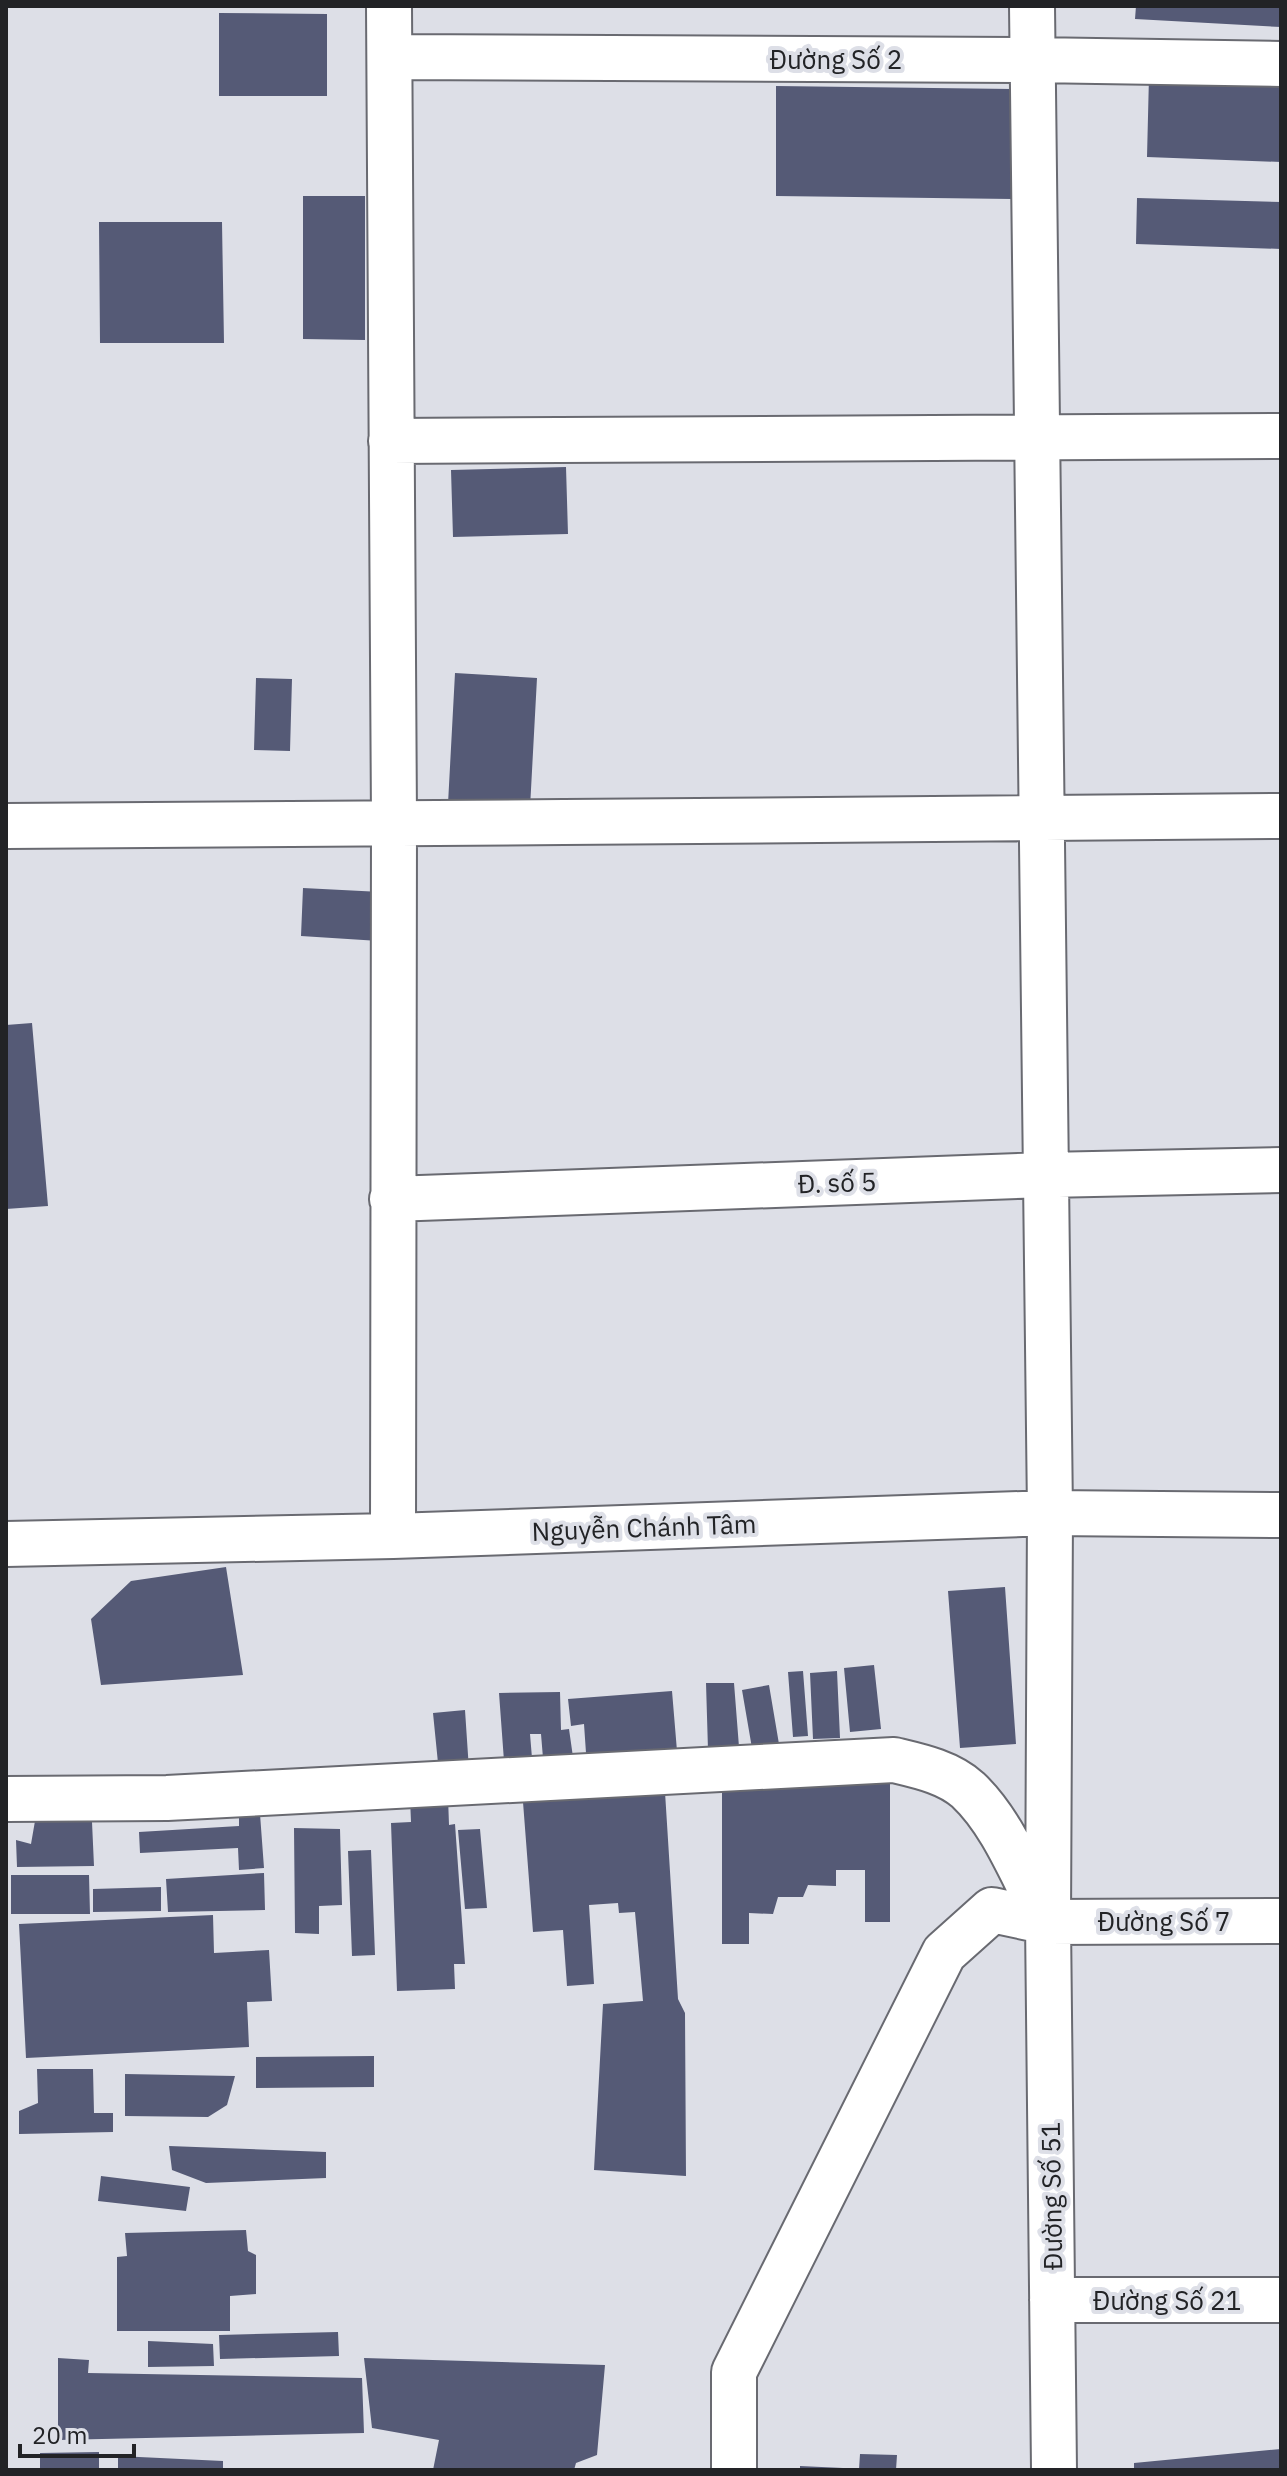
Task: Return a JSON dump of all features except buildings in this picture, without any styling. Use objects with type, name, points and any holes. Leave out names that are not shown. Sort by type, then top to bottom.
[{"type":"street","points":[[389,6],[394,821],[393,1536]]},
{"type":"street","name":"Đường Số 51","points":[[1032,6],[1050,1513],[1048,1922],[1054,2470]]},
{"type":"street","name":"Đường Số 2","points":[[391,57],[1281,64]]},
{"type":"street","points":[[391,441],[1281,436]]},
{"type":"street","points":[[6,826],[1281,816]]},
{"type":"street","name":"Đ. số 5","points":[[392,1199],[1046,1175],[1281,1170]]},
{"type":"street","name":"Nguyễn Chánh Tâm","points":[[6,1544],[393,1536],[1050,1513],[1281,1515]]},
{"type":"street","points":[[6,1799],[167,1798],[894,1760],[932,1769],[967,1789],[994,1822],[1048,1922]]},
{"type":"street","name":"Đường Số 7","points":[[734,2470],[734,2372],[944,1953],[992,1910],[1048,1922],[1281,1921]]},
{"type":"street","name":"Đường Số 21","points":[[1052,2300],[1281,2300]]}]
